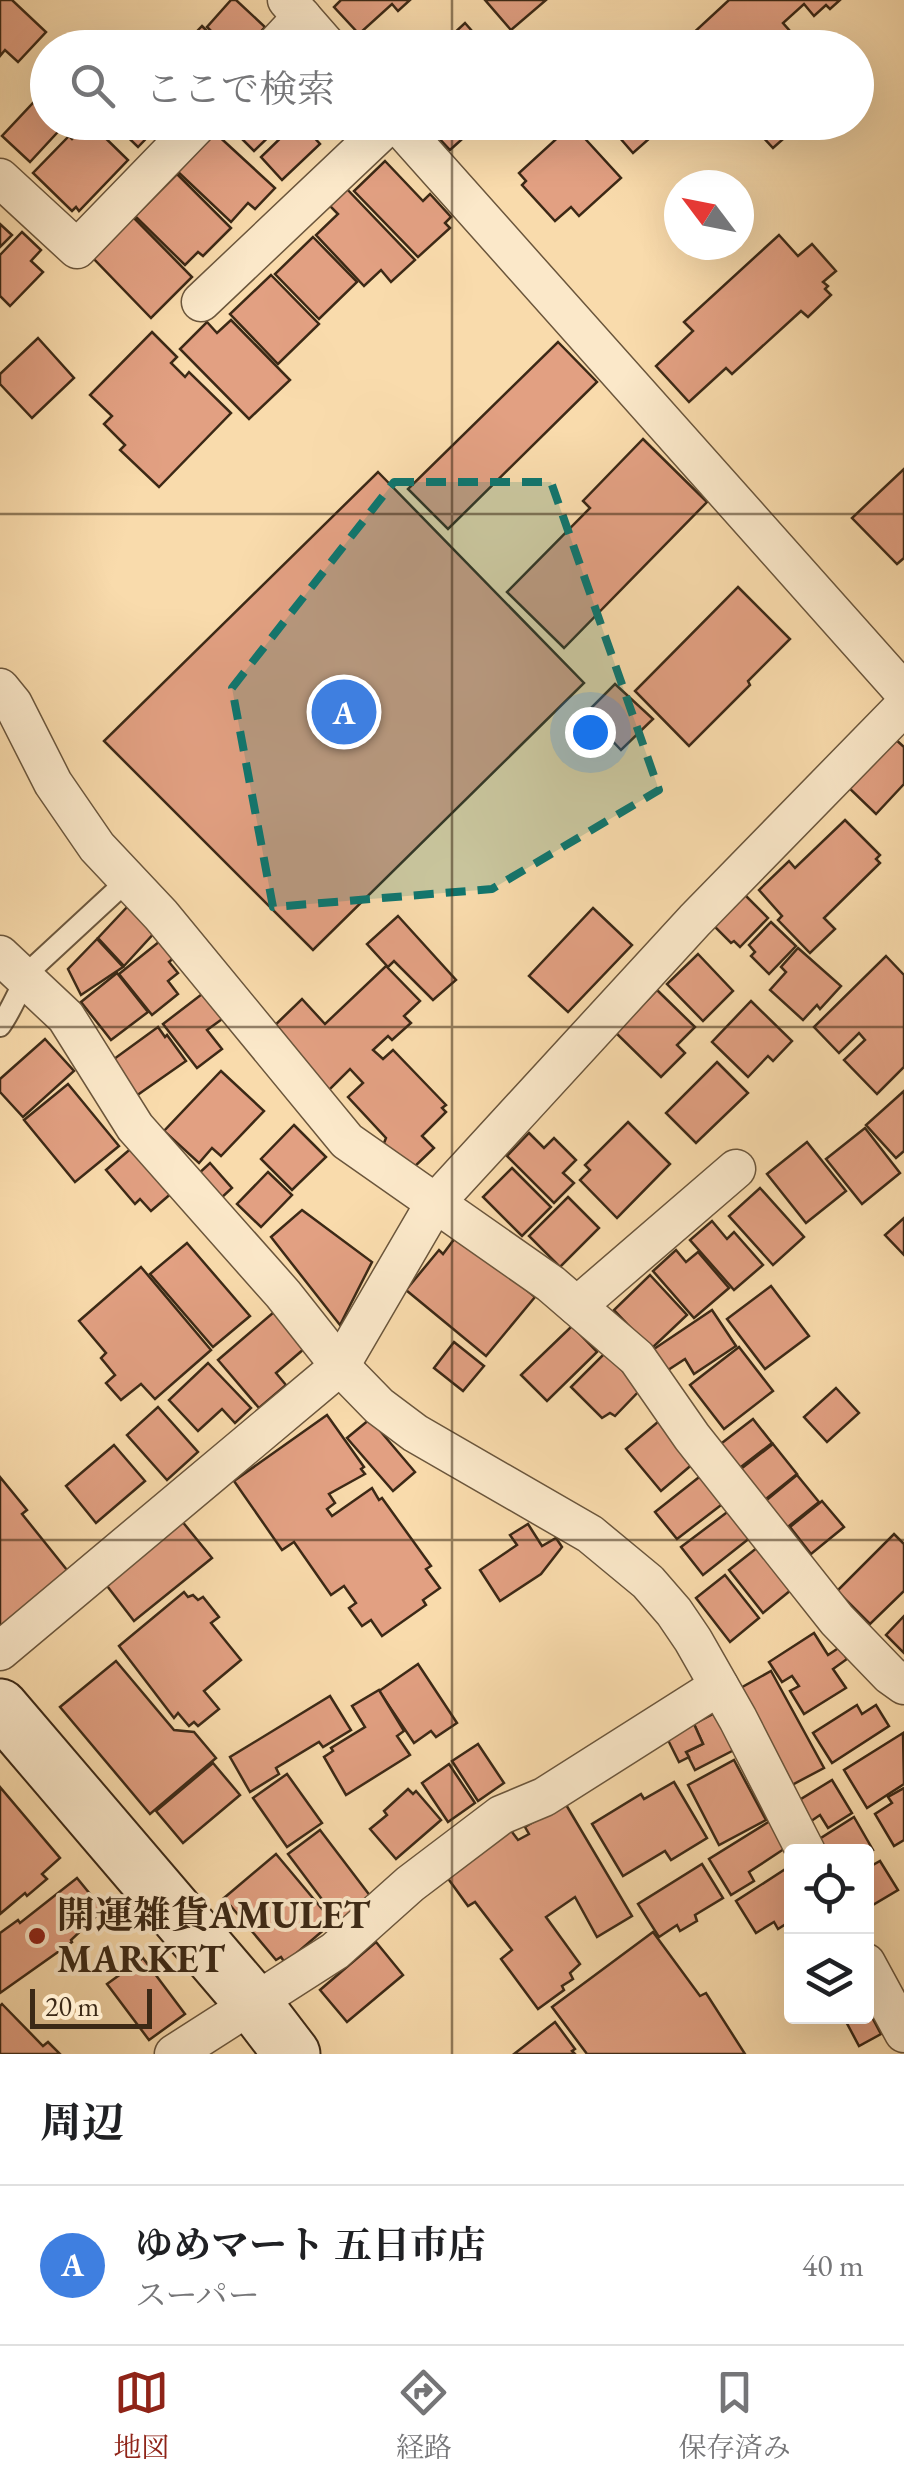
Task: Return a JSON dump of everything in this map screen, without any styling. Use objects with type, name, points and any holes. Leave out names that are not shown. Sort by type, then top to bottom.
[{"type":"main road","points":[[0,1707],[292,2054]]},
{"type":"street","points":[[295,9],[313,30]]},
{"type":"street","points":[[0,178],[77,249],[183,140]]},
{"type":"street","points":[[201,302],[375,140]]},
{"type":"street","points":[[410,140],[904,692]]},
{"type":"street","points":[[4,702],[96,847],[161,915],[347,1141],[551,1284],[637,1358],[692,1437],[837,1620],[904,1685]]},
{"type":"street","points":[[0,1652],[340,1366],[435,1202],[694,920],[904,706]]},
{"type":"street","points":[[13,967],[66,1017],[135,1127],[284,1294],[340,1366],[379,1406],[415,1433],[590,1534],[648,1582],[674,1612],[719,1686],[802,1844]]},
{"type":"street","points":[[577,1306],[736,1169]]},
{"type":"street","points":[[174,2054],[334,1951],[410,1884],[501,1814],[544,1797],[719,1686]]},
{"type":"street","points":[[874,1979],[904,2033]]},
{"type":"lane","points":[[0,1026],[9,1014],[13,967],[63,939],[128,880]]},
{"type":"highlighted area","points":[[394,482],[551,482],[659,790],[492,889],[273,907],[232,688]]},
{"type":"building","points":[[0,0],[12,0],[44,30],[30,30],[30,49],[18,62],[5,50],[0,56]]},
{"type":"building","points":[[231,0],[236,0],[265,27],[210,30],[207,27]]},
{"type":"building","points":[[341,0],[410,0],[398,11],[392,4],[363,30],[355,30],[334,7]]},
{"type":"building","points":[[485,0],[546,0],[511,30]]},
{"type":"building","points":[[729,0],[840,0],[830,9],[826,5],[814,16],[804,4],[783,23],[789,30],[696,30]]},
{"type":"building","points":[[30,106],[30,140],[50,140],[30,162],[2,136]]},
{"type":"building","points":[[65,140],[107,140],[128,160],[79,211],[76,207],[72,211],[33,173]]},
{"type":"building","points":[[204,140],[223,140],[275,188],[255,209],[248,203],[231,222],[176,170]]},
{"type":"building","points":[[243,140],[265,140],[254,151]]},
{"type":"building","points":[[278,140],[316,140],[320,144],[282,180],[261,157]]},
{"type":"building","points":[[441,140],[461,140],[450,150]]},
{"type":"building","points":[[555,140],[586,140],[621,178],[579,216],[571,207],[555,221],[522,185],[526,181],[519,173]]},
{"type":"building","points":[[622,140],[648,140],[633,153]]},
{"type":"building","points":[[766,140],[782,140],[773,148]]},
{"type":"building","points":[[385,161],[423,201],[430,194],[451,217],[445,223],[450,228],[418,257],[354,191]]},
{"type":"building","points":[[177,174],[231,228],[203,256],[198,252],[185,265],[135,216]]},
{"type":"building","points":[[344,186],[415,260],[391,282],[381,270],[364,286],[316,235],[338,214],[327,203]]},
{"type":"building","points":[[133,217],[192,277],[151,318],[92,257]]},
{"type":"building","points":[[0,224],[12,235],[0,247]]},
{"type":"building","points":[[22,232],[41,250],[31,261],[43,272],[10,306],[0,296],[0,255]]},
{"type":"building","points":[[779,235],[798,256],[812,244],[836,271],[823,282],[831,295],[808,317],[801,311],[732,374],[726,368],[689,402],[656,366],[693,331],[684,322]]},
{"type":"building","points":[[313,237],[357,282],[319,319],[275,274]]},
{"type":"building","points":[[271,275],[319,324],[278,364],[230,314]]},
{"type":"building","points":[[231,320],[290,380],[249,419],[180,349],[207,322],[217,333]]},
{"type":"building","points":[[152,332],[177,357],[171,363],[185,377],[189,372],[231,413],[159,487],[120,450],[125,445],[104,424],[112,416],[90,395]]},
{"type":"building","points":[[38,338],[74,378],[32,418],[0,384],[0,374]]},
{"type":"building","points":[[558,342],[597,382],[448,529],[408,489]]},
{"type":"building","points":[[643,439],[707,502],[564,648],[507,592],[590,508],[583,501]]},
{"type":"building","points":[[904,469],[904,558],[897,564],[852,518]]},
{"type":"building","points":[[378,472],[584,683],[313,950],[104,741]]},
{"type":"building","points":[[738,587],[790,639],[689,746],[635,691]]},
{"type":"building","points":[[615,684],[653,719],[621,750],[586,713]]},
{"type":"building","points":[[894,738],[904,747],[904,784],[876,814],[848,787]]},
{"type":"building","points":[[845,820],[880,855],[876,859],[880,863],[824,918],[835,929],[810,953],[778,920],[782,916],[759,890],[789,861],[795,868]]},
{"type":"building","points":[[742,892],[768,918],[740,947],[711,923]]},
{"type":"building","points":[[129,905],[156,931],[124,966],[98,938]]},
{"type":"building","points":[[593,908],[632,945],[568,1012],[529,976]]},
{"type":"building","points":[[398,916],[456,980],[433,1000],[394,961],[388,967],[367,944]]},
{"type":"building","points":[[771,922],[796,946],[769,974],[751,956],[755,952],[749,945]]},
{"type":"building","points":[[165,937],[178,954],[169,962],[178,973],[168,981],[178,994],[152,1015],[119,974]]},
{"type":"building","points":[[97,939],[123,967],[81,995],[68,969]]},
{"type":"building","points":[[798,948],[841,986],[820,1009],[817,1005],[803,1020],[770,990],[786,972],[781,967]]},
{"type":"building","points":[[698,954],[733,991],[703,1021],[667,984]]},
{"type":"building","points":[[886,956],[904,975],[904,1067],[877,1094],[844,1060],[865,1040],[859,1033],[839,1053],[814,1027]]},
{"type":"building","points":[[386,966],[420,1001],[404,1016],[411,1023],[373,1050],[383,1059],[393,1050],[446,1105],[442,1108],[446,1112],[422,1136],[434,1148],[410,1171],[348,1097],[363,1083],[350,1069],[327,1092],[269,1031],[302,999],[325,1024]]},
{"type":"building","points":[[117,973],[148,1012],[111,1040],[81,1002]]},
{"type":"building","points":[[657,990],[695,1027],[677,1045],[685,1053],[661,1077],[616,1033]]},
{"type":"building","points":[[206,991],[225,1017],[207,1030],[222,1049],[197,1068],[163,1024]]},
{"type":"building","points":[[751,1001],[792,1041],[773,1061],[768,1056],[748,1077],[712,1042]]},
{"type":"building","points":[[158,1027],[186,1061],[136,1096],[114,1059]]},
{"type":"building","points":[[45,1039],[74,1071],[23,1117],[0,1092],[0,1079]]},
{"type":"building","points":[[717,1062],[748,1093],[696,1143],[666,1113]]},
{"type":"building","points":[[221,1071],[264,1111],[221,1156],[212,1148],[199,1163],[164,1131]]},
{"type":"building","points":[[68,1084],[119,1146],[75,1182],[24,1120]]},
{"type":"building","points":[[904,1091],[904,1151],[896,1158],[866,1125]]},
{"type":"building","points":[[628,1122],[670,1164],[617,1218],[580,1180],[590,1170],[585,1165]]},
{"type":"building","points":[[294,1125],[326,1157],[292,1190],[261,1159]]},
{"type":"building","points":[[865,1128],[900,1173],[862,1204],[826,1159]]},
{"type":"building","points":[[529,1133],[544,1148],[554,1138],[576,1160],[563,1173],[574,1183],[554,1203],[507,1156]]},
{"type":"building","points":[[807,1142],[846,1191],[806,1223],[767,1174]]},
{"type":"building","points":[[135,1145],[174,1191],[151,1211],[140,1199],[135,1204],[106,1170]]},
{"type":"building","points":[[210,1163],[232,1188],[219,1200],[197,1175]]},
{"type":"building","points":[[512,1168],[551,1207],[522,1236],[483,1197]]},
{"type":"building","points":[[268,1172],[292,1195],[261,1227],[237,1204]]},
{"type":"building","points":[[760,1188],[804,1237],[773,1265],[729,1216]]},
{"type":"building","points":[[568,1197],[599,1228],[560,1267],[529,1236]]},
{"type":"building","points":[[302,1210],[372,1262],[340,1325],[271,1237]]},
{"type":"building","points":[[904,1218],[904,1255],[885,1235]]},
{"type":"building","points":[[712,1221],[727,1239],[734,1232],[763,1265],[734,1290],[690,1240]]},
{"type":"building","points":[[458,1234],[535,1297],[486,1356],[406,1290],[439,1250],[443,1254]]},
{"type":"building","points":[[187,1243],[250,1316],[213,1347],[150,1274]]},
{"type":"building","points":[[676,1250],[686,1262],[698,1252],[729,1288],[694,1318],[653,1271]]},
{"type":"building","points":[[141,1267],[211,1350],[155,1399],[141,1384],[121,1400],[106,1383],[115,1375],[101,1358],[106,1353],[79,1321]]},
{"type":"building","points":[[650,1275],[687,1315],[651,1349],[614,1310]]},
{"type":"building","points":[[771,1286],[809,1336],[765,1369],[727,1319]]},
{"type":"building","points":[[712,1310],[736,1346],[694,1374],[685,1359],[665,1372],[651,1351]]},
{"type":"building","points":[[274,1312],[305,1348],[276,1373],[286,1385],[259,1408],[218,1360]]},
{"type":"building","points":[[572,1326],[597,1352],[547,1401],[521,1375]]},
{"type":"building","points":[[454,1342],[484,1366],[463,1391],[434,1368]]},
{"type":"building","points":[[739,1347],[773,1391],[724,1429],[690,1385]]},
{"type":"building","points":[[605,1353],[641,1389],[615,1416],[610,1413],[602,1418],[571,1387]]},
{"type":"building","points":[[208,1363],[251,1408],[235,1423],[222,1409],[198,1431],[169,1400]]},
{"type":"building","points":[[836,1388],[859,1413],[827,1442],[804,1417]]},
{"type":"building","points":[[158,1407],[198,1452],[167,1480],[127,1435]]},
{"type":"building","points":[[327,1415],[365,1474],[329,1494],[335,1503],[327,1509],[332,1516],[372,1488],[431,1566],[426,1569],[440,1588],[423,1600],[426,1605],[382,1636],[371,1620],[362,1626],[349,1608],[356,1603],[344,1586],[331,1595],[294,1542],[282,1550],[234,1481]]},
{"type":"building","points":[[370,1419],[415,1472],[393,1491],[347,1438]]},
{"type":"building","points":[[753,1419],[772,1443],[737,1470],[718,1446]]},
{"type":"building","points":[[659,1421],[695,1462],[661,1491],[626,1449]]},
{"type":"building","points":[[773,1444],[797,1474],[762,1502],[737,1472]]},
{"type":"building","points":[[114,1445],[145,1481],[96,1523],[66,1486]]},
{"type":"building","points":[[703,1474],[725,1502],[677,1539],[655,1512]]},
{"type":"building","points":[[797,1475],[819,1502],[784,1530],[763,1503]]},
{"type":"building","points":[[0,1477],[27,1510],[22,1514],[71,1575],[0,1633]]},
{"type":"building","points":[[822,1501],[844,1527],[811,1554],[790,1527]]},
{"type":"building","points":[[730,1510],[751,1537],[703,1575],[681,1547]]},
{"type":"building","points":[[181,1520],[212,1558],[134,1621],[104,1582]]},
{"type":"building","points":[[528,1524],[542,1546],[556,1538],[562,1547],[541,1574],[500,1601],[480,1570],[517,1545],[510,1535]]},
{"type":"building","points":[[894,1534],[904,1544],[904,1591],[870,1624],[837,1591]]},
{"type":"building","points":[[758,1547],[791,1590],[763,1613],[729,1570]]},
{"type":"building","points":[[725,1575],[759,1618],[730,1642],[696,1598]]},
{"type":"building","points":[[184,1592],[198,1600],[203,1597],[219,1617],[211,1623],[241,1660],[204,1691],[219,1709],[198,1726],[194,1722],[189,1726],[178,1713],[174,1718],[119,1646]]},
{"type":"building","points":[[904,1616],[904,1653],[886,1635]]},
{"type":"building","points":[[814,1633],[828,1655],[840,1647],[847,1659],[833,1669],[846,1688],[804,1714],[790,1691],[799,1686],[792,1676],[782,1682],[769,1662]]},
{"type":"building","points":[[116,1661],[174,1730],[194,1732],[216,1758],[150,1814],[60,1707]]},
{"type":"building","points":[[418,1664],[457,1723],[436,1737],[431,1731],[414,1743],[379,1691]]},
{"type":"building","points":[[771,1671],[824,1768],[790,1786],[737,1690]]},
{"type":"building","points":[[379,1690],[404,1731],[397,1736],[410,1755],[346,1795],[324,1757],[333,1751],[331,1748],[365,1727],[352,1706]]},
{"type":"building","points":[[330,1696],[351,1730],[323,1747],[319,1742],[276,1768],[279,1774],[250,1792],[230,1757]]},
{"type":"building","points":[[857,1705],[862,1714],[876,1705],[889,1726],[832,1763],[813,1733]]},
{"type":"building","points":[[715,1713],[734,1750],[695,1770],[686,1752],[703,1744],[694,1724]]},
{"type":"building","points":[[694,1724],[703,1744],[686,1752],[689,1757],[679,1762],[666,1736]]},
{"type":"building","points":[[903,1733],[904,1784],[867,1808],[844,1770]]},
{"type":"building","points":[[478,1744],[504,1783],[478,1801],[452,1761]]},
{"type":"building","points":[[734,1760],[766,1820],[719,1845],[688,1785]]},
{"type":"building","points":[[213,1763],[240,1795],[183,1843],[156,1811]]},
{"type":"building","points":[[449,1764],[475,1803],[448,1822],[422,1783]]},
{"type":"building","points":[[287,1774],[322,1823],[287,1847],[253,1798]]},
{"type":"building","points":[[832,1780],[852,1813],[828,1828],[820,1815],[801,1828],[788,1807]]},
{"type":"building","points":[[674,1782],[707,1838],[671,1860],[665,1851],[623,1876],[592,1824],[641,1794],[644,1799]]},
{"type":"building","points":[[0,1787],[60,1858],[42,1874],[47,1879],[0,1914]]},
{"type":"building","points":[[904,1788],[904,1840],[894,1846],[875,1814],[892,1803],[888,1797]]},
{"type":"building","points":[[408,1789],[413,1794],[416,1791],[441,1820],[396,1859],[370,1829]]},
{"type":"building","points":[[565,1803],[632,1916],[597,1937],[575,1897],[546,1917],[580,1964],[570,1973],[573,1979],[562,1986],[564,1990],[538,2009],[501,1959],[512,1950],[475,1902],[468,1906],[444,1873],[506,1824],[518,1840],[529,1834],[525,1827]]},
{"type":"building","points":[[854,1817],[870,1844],[814,1844]]},
{"type":"building","points":[[770,1821],[785,1844],[784,1849],[749,1872],[754,1881],[731,1895],[709,1859]]},
{"type":"building","points":[[320,1830],[371,1897],[339,1922],[288,1854]]},
{"type":"building","points":[[276,1854],[333,1922],[285,1963],[281,1957],[276,1960],[224,1898]]},
{"type":"building","points":[[880,1861],[898,1890],[874,1904],[874,1864]]},
{"type":"building","points":[[702,1864],[723,1898],[695,1915],[697,1921],[680,1931],[677,1925],[659,1937],[638,1904]]},
{"type":"building","points":[[784,1870],[784,1925],[778,1929],[774,1922],[756,1933],[736,1901]]},
{"type":"building","name":"開運雑貨AMULET MARKET","points":[[77,1878],[103,1910],[72,1942],[0,1993],[0,1933],[18,1920],[20,1923]]},
{"type":"building","points":[[653,1932],[700,1996],[706,1993],[745,2054],[587,2054],[552,2007]]},
{"type":"building","points":[[376,1942],[403,1975],[347,2022],[320,1990]]},
{"type":"building","points":[[143,1958],[185,2014],[149,2040],[107,1984]]},
{"type":"building","points":[[2,2004],[43,2046],[48,2042],[60,2054],[0,2054]]},
{"type":"building","points":[[874,2021],[881,2034],[859,2046],[847,2024],[874,2024]]},
{"type":"building","points":[[555,2022],[575,2054],[514,2054]]},
{"type":"place","name":"ゆめマート 五日市店","points":[[344,712]]},
{"type":"place","name":"開運雑貨AMULET MARKET","points":[[37,1936]]}]
